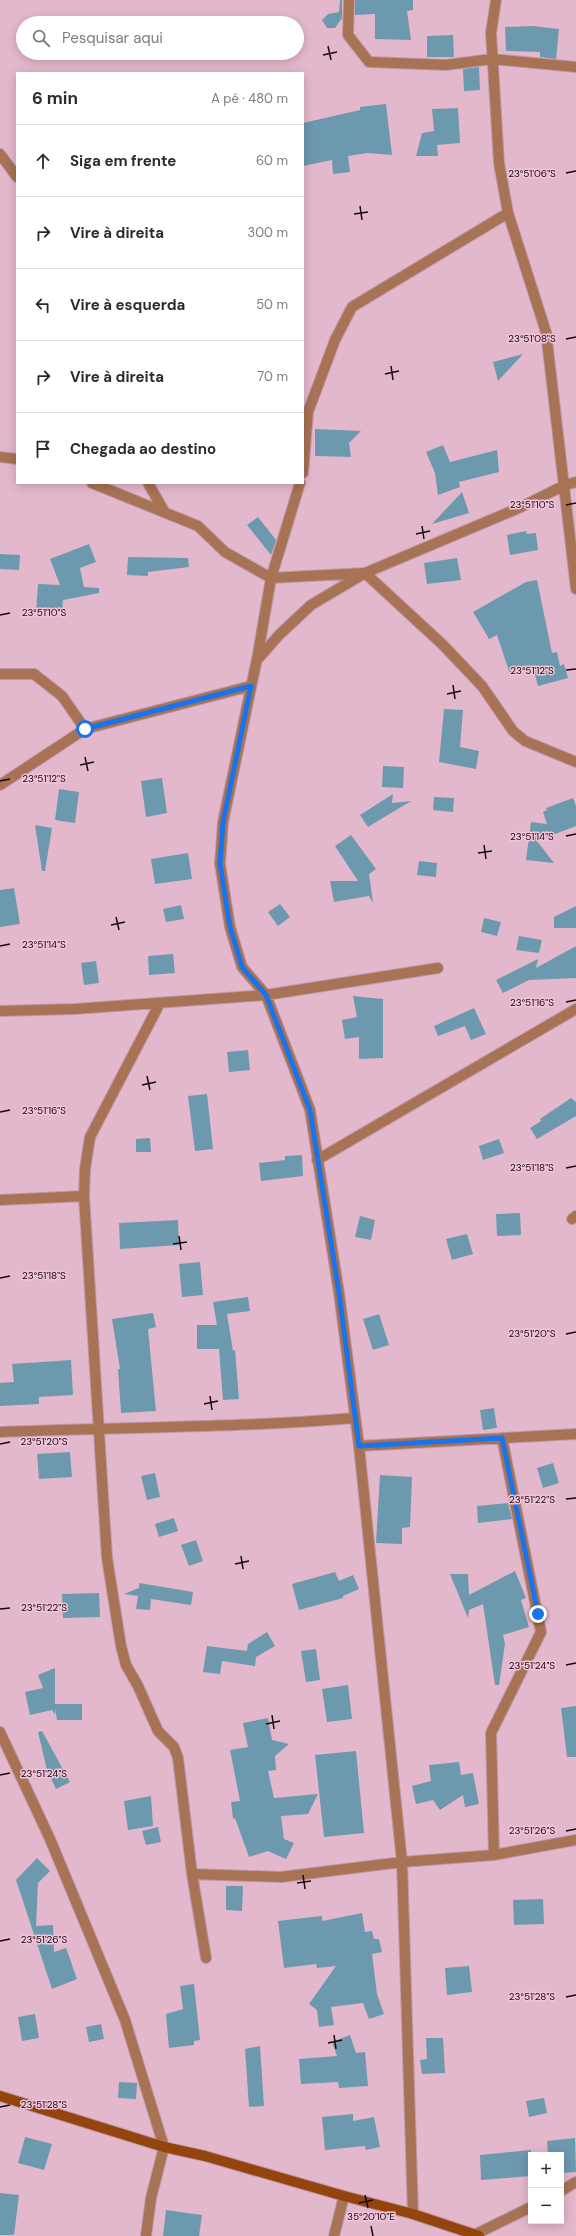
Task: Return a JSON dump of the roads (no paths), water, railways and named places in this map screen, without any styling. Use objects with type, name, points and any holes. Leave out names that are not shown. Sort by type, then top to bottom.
[{"type":"main road","points":[[0,2096],[164,2147],[205,2156],[413,2214],[477,2235]]},
{"type":"street","points":[[349,0],[348,35],[369,62],[446,65],[492,59],[576,67]]},
{"type":"street","points":[[496,0],[491,33],[499,163],[508,213],[546,332],[576,588]]},
{"type":"street","points":[[0,154],[16,176]]},
{"type":"street","points":[[304,461],[308,412],[335,340],[352,307],[508,213]]},
{"type":"street","points":[[0,457],[16,459]]},
{"type":"street","points":[[257,661],[279,635],[311,605],[365,573],[519,508],[565,485],[576,482]]},
{"type":"street","points":[[95,484],[198,526],[225,552],[271,578],[365,573],[442,644],[482,686],[513,731],[526,741],[576,762]]},
{"type":"street","points":[[149,484],[164,511]]},
{"type":"street","points":[[300,484],[271,578],[257,661],[223,822],[220,864],[230,927],[242,967],[266,995],[310,1110],[339,1293],[359,1446],[402,1862],[413,2214]]},
{"type":"street","points":[[0,674],[34,674],[62,696],[85,729]]},
{"type":"street","points":[[0,785],[85,729],[251,686]]},
{"type":"street","points":[[0,1011],[160,1003],[266,995],[438,968]]},
{"type":"street","points":[[160,1003],[90,1137],[85,1170],[84,1196],[108,1558],[121,1646],[126,1665],[138,1686],[158,1731],[174,1747],[178,1758],[192,1874],[206,1958]]},
{"type":"street","points":[[317,1160],[576,1009]]},
{"type":"street","points":[[0,1200],[84,1196]]},
{"type":"street","points":[[0,1432],[100,1428],[218,1426],[355,1418]]},
{"type":"street","points":[[359,1446],[576,1434]]},
{"type":"street","points":[[494,1855],[491,1733],[541,1632],[502,1438]]},
{"type":"street","points":[[0,1732],[50,1839],[125,2020],[164,2147],[151,2198],[146,2236]]},
{"type":"street","points":[[192,1874],[281,1877],[402,1862],[494,1855],[576,1840]]},
{"type":"street","points":[[564,2189],[576,2182]]},
{"type":"street","points":[[334,2236],[344,2196]]},
{"type":"street","points":[[477,2235],[528,2209]]}]
